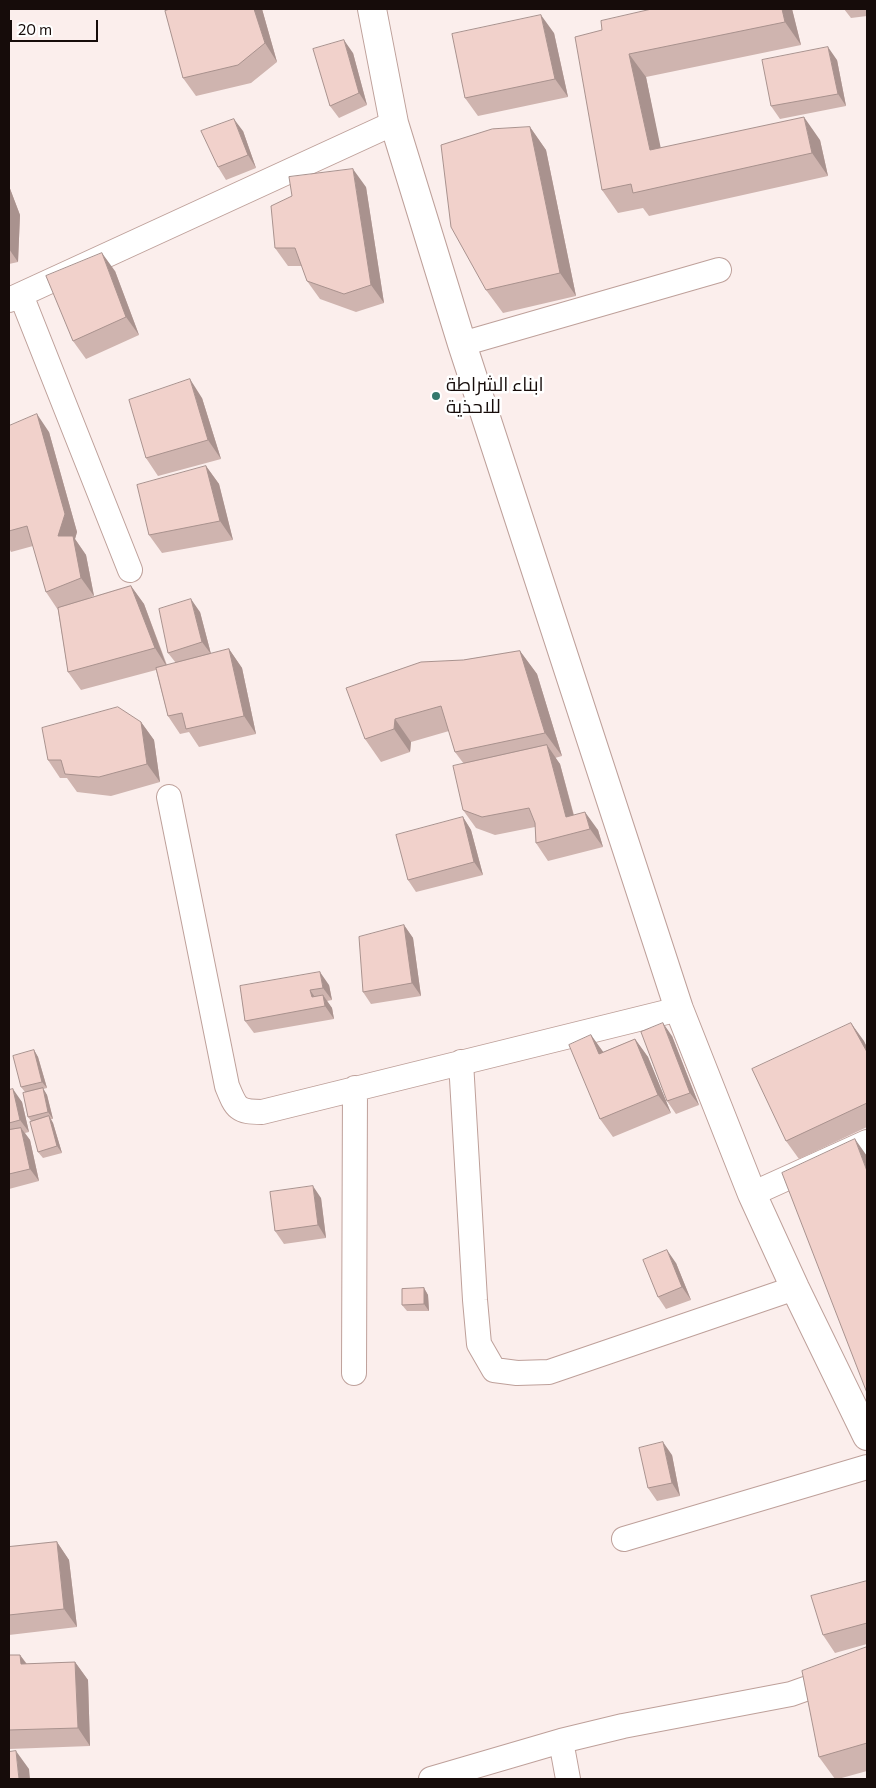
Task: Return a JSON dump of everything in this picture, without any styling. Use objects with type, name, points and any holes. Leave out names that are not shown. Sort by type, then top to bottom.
[{"type":"street","points":[[372,9],[394,123],[462,344],[679,1009],[752,1194],[795,1288],[867,1436]]},
{"type":"street","points":[[130,570],[15,298],[394,123]]},
{"type":"street","points":[[462,344],[719,270]]},
{"type":"street","points":[[169,798],[227,1086],[234,1103],[246,1112],[262,1112],[679,1009]]},
{"type":"street","points":[[461,1062],[479,1344],[494,1370],[517,1373],[549,1372],[795,1288]]},
{"type":"street","points":[[354,1373],[355,1088]]},
{"type":"street","points":[[752,1194],[867,1142]]},
{"type":"street","points":[[624,1539],[867,1466]]},
{"type":"street","points":[[431,1779],[561,1741],[623,1726],[791,1694],[867,1667]]},
{"type":"street","points":[[561,1741],[568,1779]]},
{"type":"building","points":[[170,9],[254,9],[265,43],[238,65],[183,78],[165,11]]},
{"type":"building","points":[[652,9],[782,9],[785,22],[629,54],[650,150],[804,117],[812,153],[633,193],[631,184],[602,190],[575,37],[602,30],[601,21]]},
{"type":"building","points":[[541,15],[555,79],[465,98],[452,34]]},
{"type":"building","points":[[344,40],[359,93],[330,106],[313,49]]},
{"type":"building","points":[[828,47],[838,94],[771,106],[762,60]]},
{"type":"building","points":[[234,119],[248,155],[218,167],[201,131]]},
{"type":"building","points":[[530,127],[560,273],[486,290],[451,227],[441,145],[492,129]]},
{"type":"building","points":[[353,169],[371,285],[344,294],[307,281],[295,248],[275,248],[271,206],[292,196],[289,177]]},
{"type":"building","points":[[102,253],[126,317],[73,341],[46,276]]},
{"type":"building","points":[[190,379],[208,440],[146,458],[129,400]]},
{"type":"building","points":[[37,414],[65,514],[58,536],[73,536],[81,578],[46,592],[27,526],[9,531],[9,426]]},
{"type":"building","points":[[206,466],[220,521],[149,535],[137,485]]},
{"type":"building","points":[[131,586],[155,648],[68,672],[58,608]]},
{"type":"building","points":[[191,599],[202,642],[168,653],[159,609]]},
{"type":"building","points":[[229,649],[244,716],[186,729],[182,713],[168,716],[156,668]]},
{"type":"building","points":[[520,651],[545,733],[455,752],[441,706],[395,719],[394,729],[365,739],[346,688],[421,662],[463,660]]},
{"type":"building","points":[[118,707],[141,722],[147,764],[99,777],[65,774],[61,760],[48,760],[42,728]]},
{"type":"building","points":[[547,745],[566,817],[585,812],[590,829],[536,843],[535,823],[529,808],[482,817],[463,810],[453,766]]},
{"type":"building","points":[[463,817],[474,862],[408,880],[396,835]]},
{"type":"building","points":[[404,925],[412,983],[363,992],[359,937]]},
{"type":"building","points":[[320,972],[323,988],[310,990],[312,997],[323,995],[325,1006],[245,1021],[240,986]]},
{"type":"building","points":[[663,1023],[690,1093],[667,1101],[641,1032]]},
{"type":"building","points":[[851,1023],[867,1052],[867,1103],[786,1141],[752,1069]]},
{"type":"building","points":[[591,1035],[599,1054],[635,1039],[658,1095],[600,1119],[569,1045]]},
{"type":"building","points":[[34,1050],[42,1082],[21,1087],[13,1056]]},
{"type":"building","points":[[43,1088],[48,1112],[28,1117],[23,1093]]},
{"type":"building","points":[[13,1089],[20,1120],[9,1123],[9,1090]]},
{"type":"building","points":[[49,1116],[57,1146],[38,1152],[30,1122]]},
{"type":"building","points":[[21,1128],[30,1169],[9,1174],[9,1130]]},
{"type":"building","points":[[855,1139],[867,1171],[867,1393],[782,1173]]},
{"type":"building","points":[[313,1186],[318,1225],[275,1231],[270,1192]]},
{"type":"building","points":[[667,1250],[682,1287],[658,1297],[643,1260]]},
{"type":"building","points":[[424,1288],[424,1304],[402,1305],[402,1289]]},
{"type":"building","points":[[663,1442],[672,1483],[648,1488],[639,1448]]},
{"type":"building","points":[[57,1542],[64,1609],[9,1615],[9,1547]]},
{"type":"building","points":[[867,1581],[867,1623],[823,1635],[811,1596]]},
{"type":"building","points":[[867,1647],[867,1743],[819,1757],[802,1671]]},
{"type":"building","points":[[9,1655],[20,1655],[21,1664],[75,1662],[78,1728],[9,1730]]},
{"type":"building","points":[[16,1751],[19,1779],[9,1779],[9,1752]]},
{"type":"place","name":"ابناء الشراطة للاحذية","points":[[436,396]]}]
